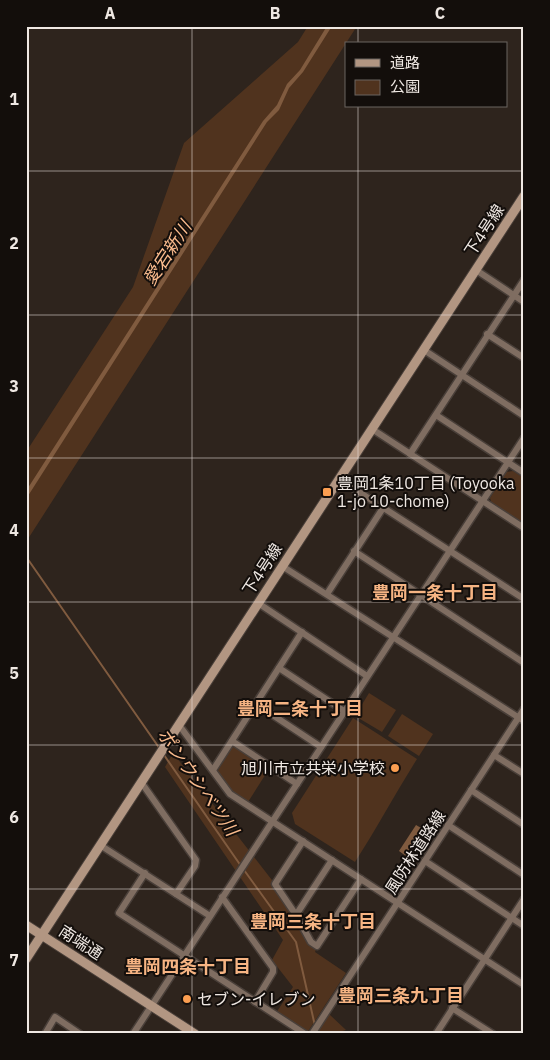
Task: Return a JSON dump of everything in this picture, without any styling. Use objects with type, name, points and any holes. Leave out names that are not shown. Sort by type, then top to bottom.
[{"type":"street","name":"下4号線","points":[[26,959],[524,196]]},
{"type":"street","points":[[476,270],[524,302]]},
{"type":"street","points":[[410,454],[524,280]]},
{"type":"street","points":[[488,334],[524,358]]},
{"type":"street","points":[[424,350],[524,416]]},
{"type":"street","points":[[436,415],[524,473]]},
{"type":"street","points":[[372,429],[524,528]]},
{"type":"street","points":[[133,1034],[393,636],[422,596],[448,550],[483,502],[506,462],[524,438]]},
{"type":"street","points":[[339,479],[524,599]]},
{"type":"street","points":[[327,594],[383,508]]},
{"type":"street","points":[[354,551],[524,663]]},
{"type":"street","points":[[282,566],[521,720]]},
{"type":"street","points":[[258,603],[368,676]]},
{"type":"street","points":[[213,770],[302,632]]},
{"type":"street","points":[[279,668],[344,712]]},
{"type":"street","points":[[256,704],[321,747]]},
{"type":"street","name":"風防林道路線","points":[[312,1034],[494,755],[521,720],[524,710]]},
{"type":"street","points":[[179,725],[230,794],[524,985]]},
{"type":"street","points":[[232,741],[297,784]]},
{"type":"street","points":[[494,755],[524,774]]},
{"type":"street","points":[[141,782],[196,860],[195,866],[176,894]]},
{"type":"street","points":[[471,790],[524,825]]},
{"type":"street","points":[[448,826],[524,876]]},
{"type":"street","points":[[303,841],[275,884],[311,942],[317,946],[361,879]]},
{"type":"street","points":[[100,845],[210,916]]},
{"type":"street","points":[[296,915],[332,860]]},
{"type":"street","points":[[425,861],[524,926]]},
{"type":"street","points":[[145,873],[119,913],[305,1034]]},
{"type":"street","points":[[222,897],[273,968],[273,972],[255,1002]]},
{"type":"street","points":[[436,1034],[524,899]]},
{"type":"street","name":"南端通","points":[[26,925],[195,1034]]},
{"type":"street","points":[[452,1008],[493,1034]]},
{"type":"street","points":[[44,1034],[55,1018],[80,1034]]},
{"type":"green space","points":[[308,26],[357,26],[26,542],[26,452],[133,287],[184,143],[298,42]]},
{"type":"green space","points":[[513,471],[524,478],[524,516],[520,522],[492,504],[490,498],[506,472]]},
{"type":"green space","points":[[369,693],[396,710],[382,732],[355,716]]},
{"type":"green space","points":[[402,714],[433,734],[419,756],[388,736]]},
{"type":"green space","points":[[353,718],[417,759],[355,862],[295,824],[292,813]]},
{"type":"green space","points":[[233,746],[269,769],[248,802],[233,793],[217,772]]},
{"type":"green space","points":[[173,753],[275,884],[311,942],[317,946],[315,952],[346,973],[307,1033],[276,1013],[293,987],[272,960],[283,940],[165,767]]},
{"type":"green space","points":[[329,1014],[346,1030],[333,1034],[316,1034]]},
{"type":"shaded area","points":[[327,26],[332,26],[303,72],[289,88],[279,110],[267,122],[26,499],[26,491],[263,121],[277,105],[287,84],[300,70]]},
{"type":"shaded area","points":[[416,825],[428,832],[410,859],[399,851]]},
{"type":"waterway","name":"ポンウシベツ川","points":[[27,558],[160,749]]},
{"type":"waterway","name":"ポンウシベツ川","points":[[164,755],[241,866]]},
{"type":"waterway","name":"ポンウシベツ川","points":[[244,870],[296,942],[315,1026]]},
{"type":"place","name":"豊岡1条10丁目 (Toyooka 1-jo 10-chome)","points":[[327,492]]},
{"type":"place","name":"旭川市立共栄小学校","points":[[395,768]]},
{"type":"place","name":"セブン-イレブン","points":[[187,999]]},
{"type":"district","name":"豊岡一条十丁目","points":[[435,592]]},
{"type":"district","name":"豊岡二条十丁目","points":[[300,708]]},
{"type":"district","name":"豊岡三条十丁目","points":[[313,921]]},
{"type":"district","name":"豊岡四条十丁目","points":[[188,966]]},
{"type":"district","name":"豊岡三条九丁目","points":[[401,995]]},
{"type":"water label","name":"愛宕新川","points":[[167,253]]}]
